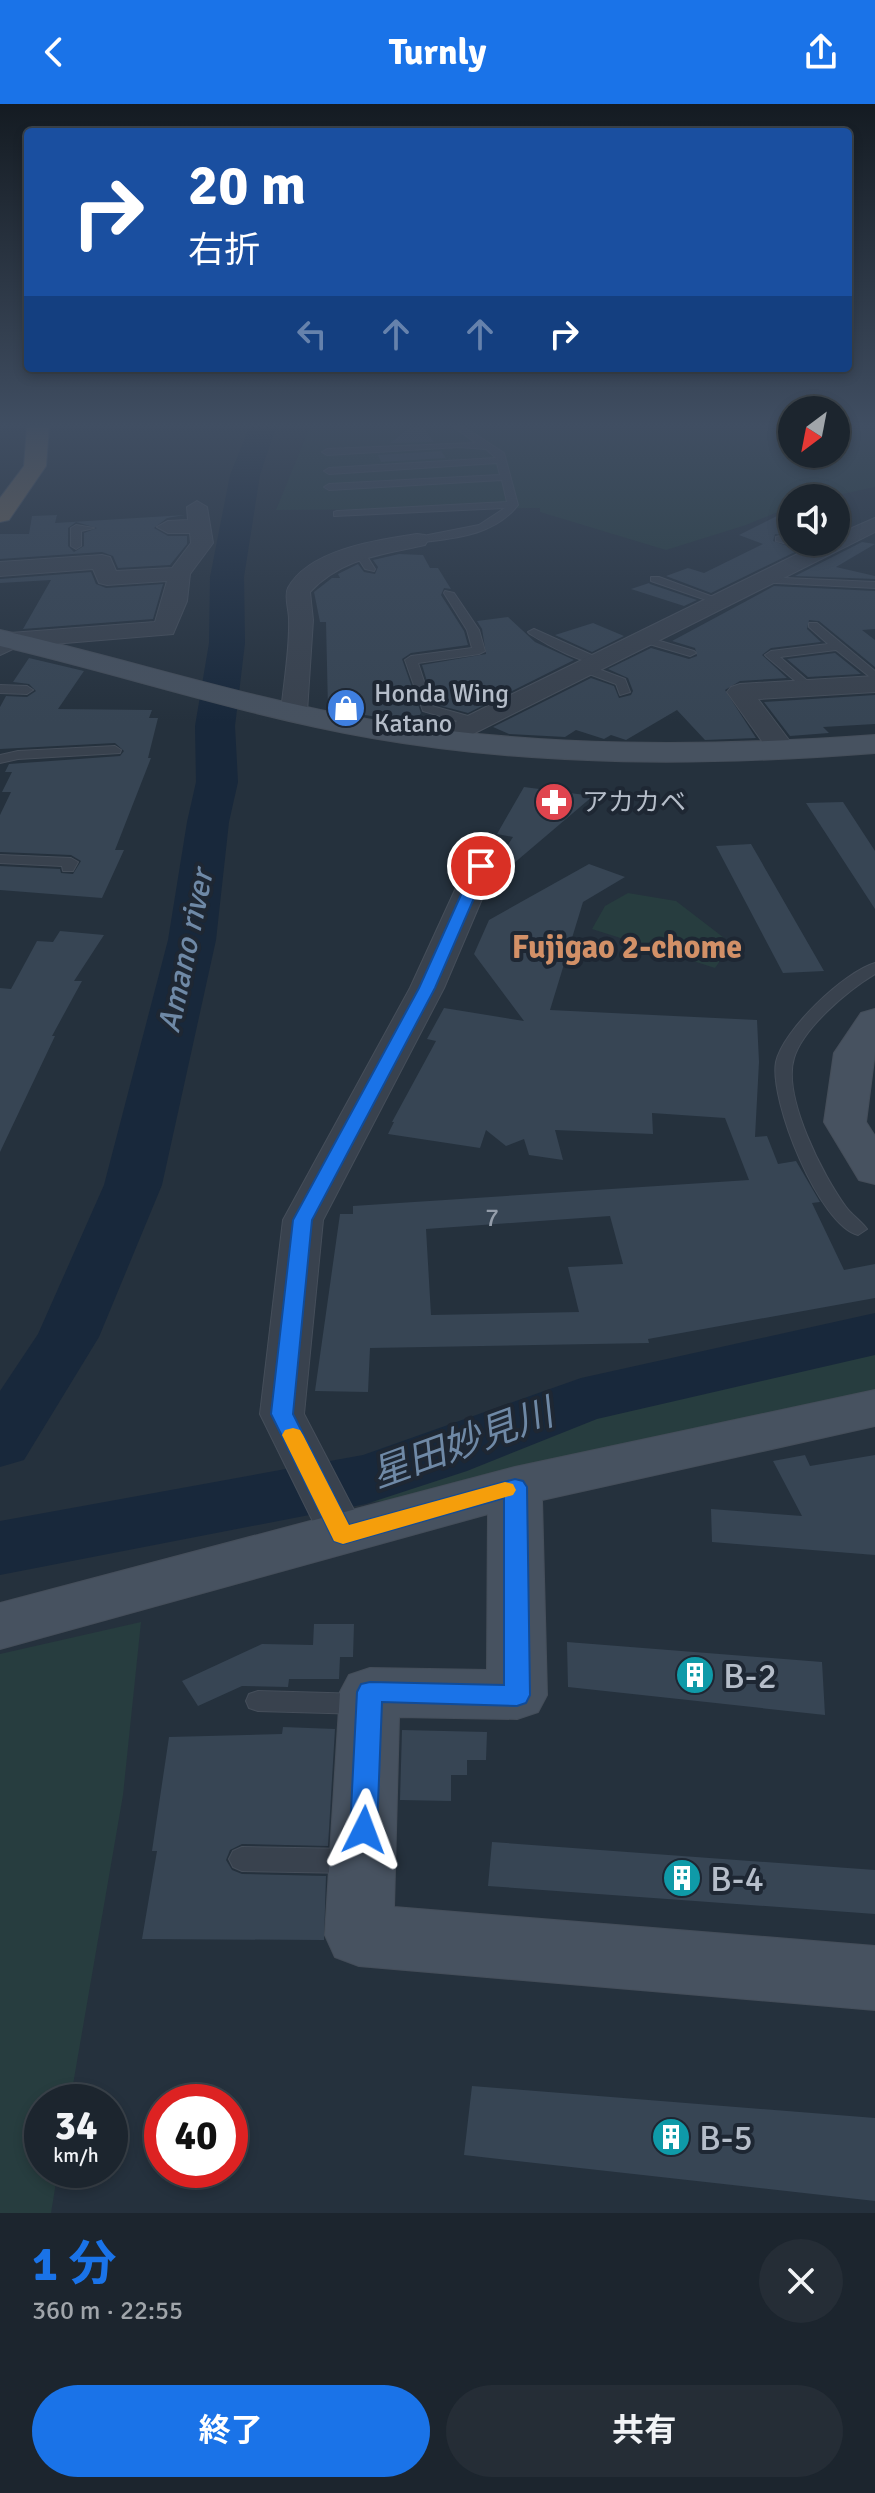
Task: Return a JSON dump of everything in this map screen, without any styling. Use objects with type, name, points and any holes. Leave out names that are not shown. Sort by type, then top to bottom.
[{"type":"street","points":[[168,527],[172,525]]},
{"type":"street","points":[[0,569],[102,562],[107,578],[183,559],[202,543],[200,525]]},
{"type":"street","points":[[850,536],[872,525]]},
{"type":"street","points":[[76,539],[111,540]]},
{"type":"street","points":[[288,711],[301,620],[298,591],[311,576],[335,558],[364,560],[417,540]]},
{"type":"street","points":[[442,739],[811,556]]},
{"type":"street","points":[[3,642],[165,629],[175,601],[183,559]]},
{"type":"street","points":[[149,602],[175,601]]},
{"type":"street","points":[[3,642],[288,711],[442,739],[611,754],[784,752],[875,744]]},
{"type":"street","points":[[784,752],[740,692],[875,684]]},
{"type":"street","points":[[327,1505],[282,1414],[303,1220],[427,988],[481,866]]},
{"type":"street","points":[[868,1047],[845,1122],[875,1171]]},
{"type":"street","points":[[0,1626],[327,1505],[515,1487],[875,1408]]},
{"type":"street","points":[[515,1487],[517,1695],[370,1692],[359,1935],[875,1978]]},
{"type":"lane","points":[[417,540],[477,530],[485,525]]},
{"type":"lane","points":[[655,579],[719,601]]},
{"type":"lane","points":[[761,580],[875,585]]},
{"type":"lane","points":[[449,593],[473,630],[479,651],[411,660],[427,708],[475,722]]},
{"type":"lane","points":[[813,625],[875,677]]},
{"type":"lane","points":[[534,632],[621,682],[624,692]]},
{"type":"lane","points":[[643,639],[690,653]]},
{"type":"lane","points":[[807,687],[771,655],[838,646]]},
{"type":"lane","points":[[0,689],[27,690]]},
{"type":"lane","points":[[0,759],[18,755],[115,750]]},
{"type":"lane","points":[[0,859],[71,862],[68,868]]},
{"type":"lane","points":[[858,1229],[840,1212],[802,1142],[783,1086],[785,1058],[812,1018],[862,974],[875,968]]},
{"type":"lane","points":[[258,1701],[369,1704]]},
{"type":"lane","points":[[242,1859],[362,1861]]},
{"type":"green space","points":[[584,525],[745,525],[666,550]]},
{"type":"green space","points":[[628,893],[676,901],[732,944],[715,968],[592,929],[605,906]]},
{"type":"green space","points":[[875,1347],[875,1394],[400,1501],[358,1502],[351,1493],[576,1409]]},
{"type":"green space","points":[[141,1622],[123,1795],[73,2084],[24,2084],[24,2188],[55,2188],[51,2213],[0,2213],[0,1654]]},
{"type":"building","points":[[30,525],[71,525],[68,528],[68,546],[74,552],[84,546],[84,533],[97,528],[88,525],[157,525],[154,528],[168,536],[187,536],[187,544],[170,565],[118,568],[113,556],[102,552],[0,559],[0,534],[29,534]]},
{"type":"building","points":[[758,525],[778,525],[778,534],[775,534],[773,541],[778,543],[778,556],[787,556],[711,593],[666,576],[688,568],[704,573],[763,544],[739,535]]},
{"type":"building","points":[[862,542],[875,544],[836,567],[875,576],[875,579],[795,576],[834,556],[850,556],[850,548]]},
{"type":"building","points":[[399,554],[423,555],[430,568],[438,568],[451,589],[444,588],[441,595],[464,631],[468,645],[411,653],[402,659],[421,713],[414,723],[328,709],[326,622],[320,622],[314,592],[358,564],[364,572],[375,574],[378,567],[373,560]]},
{"type":"building","points":[[91,572],[96,584],[106,588],[163,584],[153,619],[23,629],[51,580],[0,583],[0,579]]},
{"type":"building","points":[[649,583],[697,600],[684,606],[631,589]]},
{"type":"building","points":[[774,586],[875,591],[875,629],[862,630],[875,640],[875,667],[819,621],[809,620],[807,629],[821,642],[771,648],[762,655],[787,678],[740,681],[725,690],[756,738],[705,740],[677,710],[626,740],[611,735],[604,739],[576,730],[565,737],[509,734],[493,727],[591,678],[614,686],[619,698],[631,695],[633,691],[628,678],[608,669],[651,648],[689,659],[697,656],[695,648],[672,641]]},
{"type":"building","points":[[508,617],[535,642],[574,660],[468,713],[434,704],[422,665],[486,654],[482,629],[477,621]]},
{"type":"building","points":[[593,623],[624,636],[592,652],[555,635]]},
{"type":"building","points":[[835,653],[861,674],[808,677],[787,659]]},
{"type":"building","points":[[29,658],[84,671],[58,709],[152,710],[149,718],[158,718],[148,758],[151,758],[115,850],[124,850],[102,898],[0,890],[0,866],[60,869],[61,873],[73,874],[81,861],[71,855],[0,852],[0,815],[11,792],[2,792],[12,772],[5,772],[9,764],[120,756],[124,751],[115,743],[0,749],[0,707],[6,696],[27,697],[36,691],[29,684],[13,682]]},
{"type":"building","points":[[875,695],[875,724],[823,727],[829,733],[790,736],[764,702]]},
{"type":"building","points":[[524,787],[593,796],[493,881],[499,867],[497,862],[513,837],[497,834]]},
{"type":"building","points":[[843,802],[875,851],[875,909],[806,803]]},
{"type":"building","points":[[751,844],[824,971],[783,973],[716,846]]},
{"type":"building","points":[[589,864],[625,877],[583,902],[550,1010],[757,1020],[759,1062],[755,1137],[767,1136],[778,1164],[796,1161],[820,1202],[812,1203],[844,1270],[875,1264],[875,1298],[648,1339],[649,1343],[370,1348],[368,1392],[315,1391],[340,1214],[353,1214],[353,1206],[749,1180],[725,1118],[652,1113],[653,1134],[555,1130],[563,1160],[529,1155],[524,1139],[506,1146],[486,1130],[480,1148],[388,1134],[436,1041],[427,1039],[444,1008],[524,1021],[474,954],[489,920]],"holes":[[[610,1216],[623,1264],[568,1267],[579,1312],[431,1315],[426,1229]]]},
{"type":"building","points":[[60,931],[104,935],[74,981],[82,981],[52,1036],[55,1036],[0,1152],[0,988],[11,989],[37,941],[53,942]]},
{"type":"building","points":[[805,1455],[810,1466],[875,1455],[875,1555],[712,1542],[711,1509],[802,1516],[773,1461]]},
{"type":"building","points":[[314,1624],[354,1624],[353,1657],[340,1657],[339,1679],[289,1679],[288,1687],[242,1686],[198,1706],[182,1681],[262,1644],[313,1645]]},
{"type":"building","name":"B-2","points":[[567,1642],[822,1662],[825,1715],[568,1687]]},
{"type":"building","points":[[283,1727],[335,1729],[328,1846],[242,1844],[230,1850],[226,1860],[232,1870],[242,1874],[326,1876],[324,1940],[142,1939],[157,1851],[152,1851],[169,1737],[282,1734]]},
{"type":"building","points":[[402,1730],[487,1732],[486,1760],[467,1760],[467,1775],[451,1775],[451,1801],[400,1800]]},
{"type":"building","name":"B-4","points":[[492,1842],[875,1870],[875,1914],[488,1886]]},
{"type":"building","name":"B-5","points":[[472,2086],[875,2118],[875,2201],[464,2155]]},
{"type":"waterway","name":"Amano river","points":[[0,1443],[68,1337],[133,1185],[192,940],[208,822],[217,782],[215,726],[227,643],[227,577],[236,525]]},
{"type":"waterway","name":"星田妙見川","points":[[0,1548],[366,1479],[443,1454],[581,1400],[875,1334]]},
{"type":"slow traffic","points":[[293,1435],[343,1535],[505,1490]]},
{"type":"place","name":"Honda Wing Katano","points":[[346,708]]},
{"type":"place","name":"アカカベ","points":[[554,802]]},
{"type":"place","name":"B-2","points":[[695,1675]]},
{"type":"place","name":"B-4","points":[[682,1878]]},
{"type":"place","name":"B-5","points":[[671,2137]]},
{"type":"district","name":"Fujigao 2-chome","points":[[627,947]]},
{"type":"route","points":[[364,1830],[370,1692],[517,1695],[515,1487],[343,1535],[282,1414],[303,1220],[427,988],[481,866]]}]
